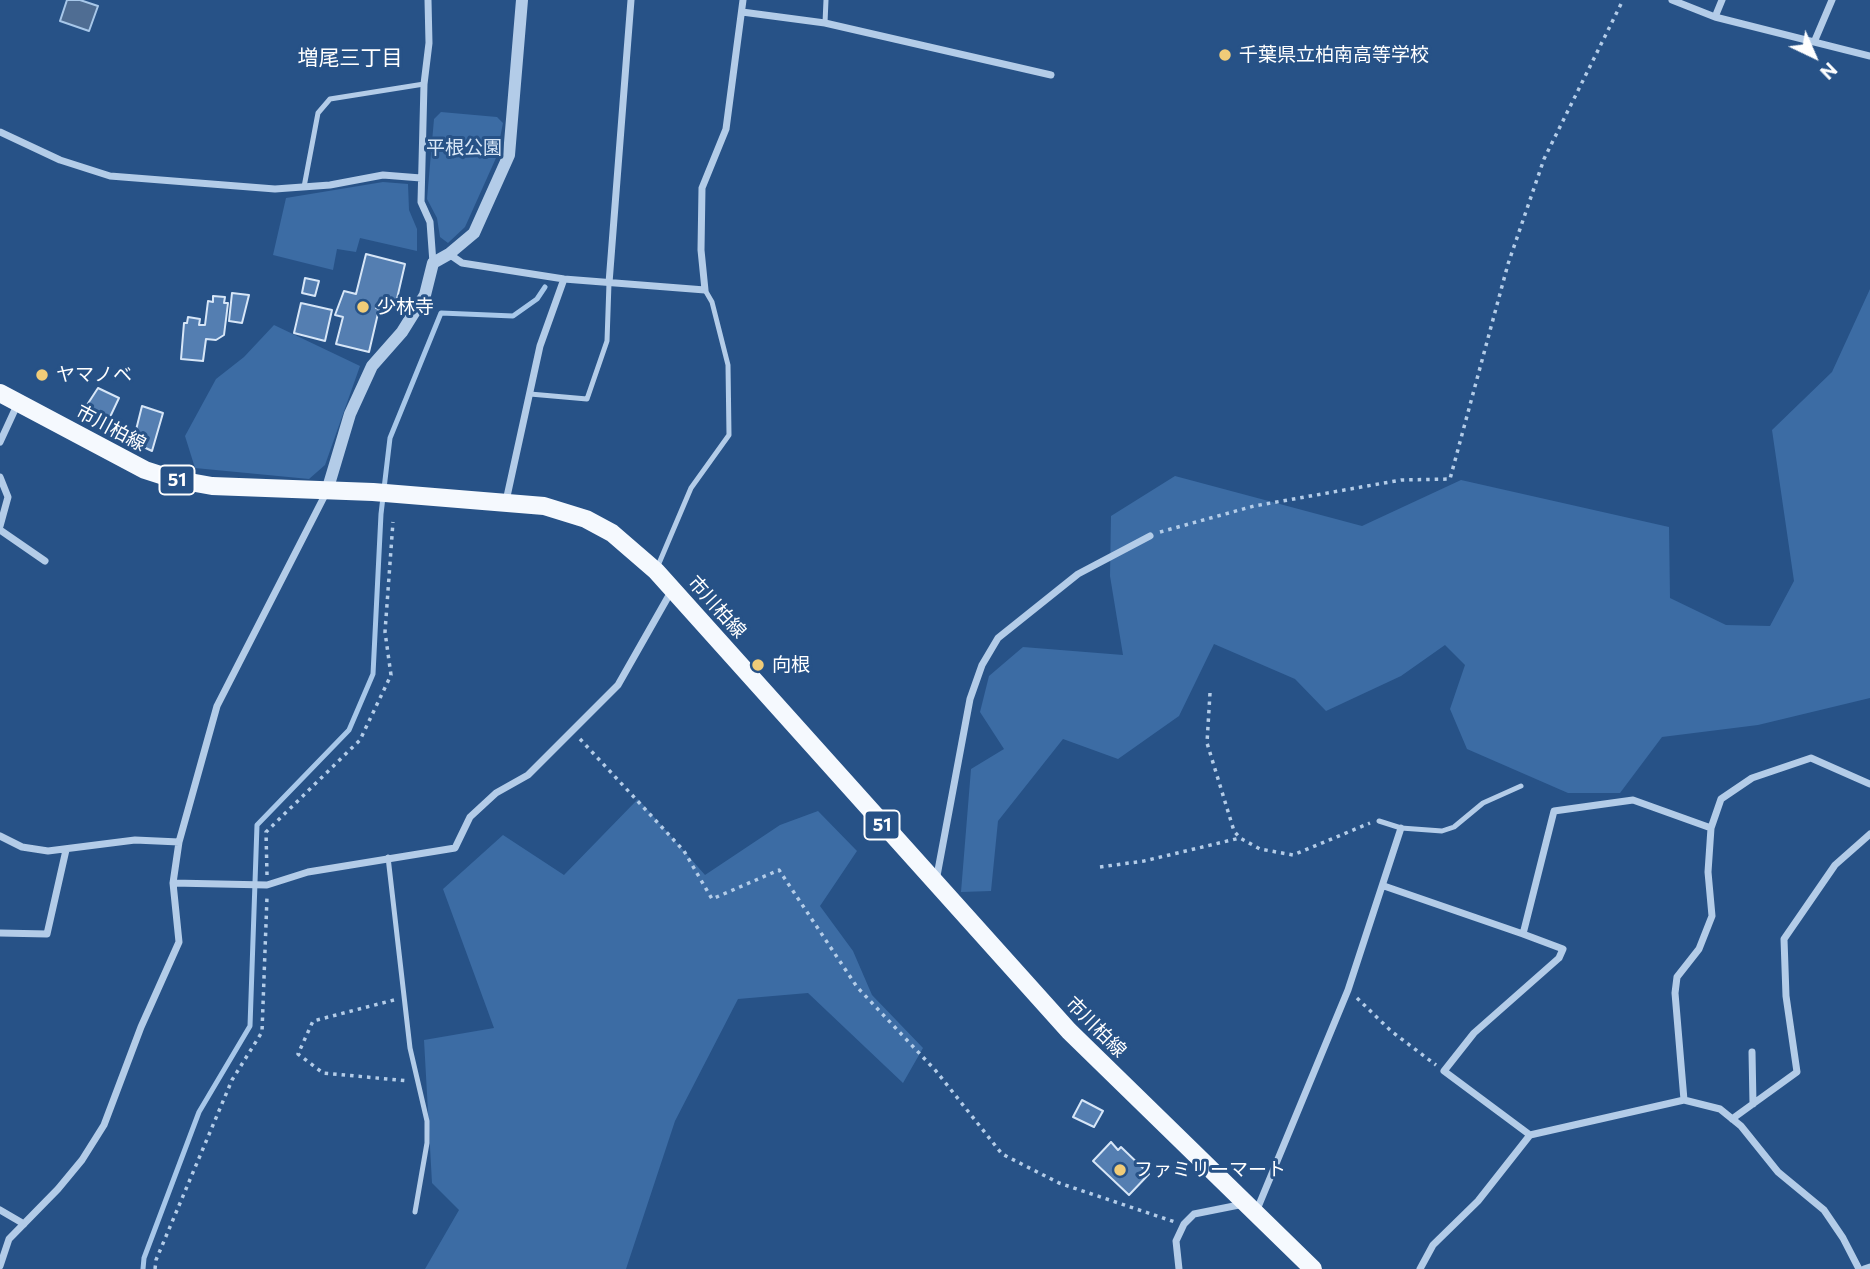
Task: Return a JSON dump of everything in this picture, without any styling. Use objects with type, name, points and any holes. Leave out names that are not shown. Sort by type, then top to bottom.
[{"type":"main road","name":"市川柏線","points":[[0,393],[145,470],[173,479],[212,485],[506,501],[544,506],[586,519],[612,533],[673,589],[1069,1031],[1313,1269]]},
{"type":"street","points":[[0,1266],[9,1239],[74,1170],[104,1125],[141,1027],[178,942],[173,883],[179,842],[217,706],[327,491],[350,414],[372,366],[402,332],[425,295],[433,262],[430,222],[421,202],[424,84],[429,43],[428,0]]},
{"type":"street","points":[[433,262],[449,254],[474,233],[509,155],[522,0]]},
{"type":"street","points":[[609,283],[631,0]]},
{"type":"street","points":[[449,254],[462,263],[564,279],[705,290],[701,250],[702,188],[726,129],[743,0]]},
{"type":"street","points":[[1672,0],[1714,17],[1815,40],[1870,56]]},
{"type":"street","points":[[1714,17],[1722,0]]},
{"type":"street","points":[[1815,40],[1832,0]]},
{"type":"street","points":[[741,12],[825,23],[1051,75]]},
{"type":"street","points":[[0,132],[60,160],[110,176],[235,188],[304,187],[383,174],[421,178]]},
{"type":"street","points":[[506,501],[540,346],[564,279]]},
{"type":"street","points":[[0,442],[18,403]]},
{"type":"street","points":[[0,477],[8,497],[0,528],[45,561]]},
{"type":"street","points":[[936,884],[970,699],[982,665],[998,638],[1078,574],[1150,536]]},
{"type":"street","points":[[173,883],[267,885],[307,872],[388,857],[444,852],[455,848],[470,817],[496,793],[528,775],[618,685],[673,589]]},
{"type":"street","points":[[1684,1100],[1675,993],[1678,977],[1699,949],[1712,916],[1708,872],[1711,828],[1721,799],[1752,778],[1811,758],[1870,784]]},
{"type":"street","points":[[1523,934],[1554,811],[1633,800],[1671,811],[1711,828]]},
{"type":"street","points":[[1179,1269],[1176,1241],[1184,1224],[1194,1214],[1251,1208],[1348,990],[1401,828]]},
{"type":"street","points":[[1732,1119],[1797,1072],[1786,996],[1784,939],[1835,865],[1870,834]]},
{"type":"street","points":[[0,836],[22,847],[48,851],[135,840],[179,842]]},
{"type":"street","points":[[0,933],[47,934],[66,850]]},
{"type":"street","points":[[1384,886],[1563,949],[1559,958],[1474,1033],[1444,1071],[1530,1135]]},
{"type":"street","points":[[1752,1052],[1753,1104]]},
{"type":"street","points":[[1420,1269],[1433,1245],[1478,1202],[1530,1135],[1684,1100],[1720,1109],[1732,1119],[1778,1171],[1816,1201],[1861,1269],[1870,1266]]},
{"type":"street","points":[[0,1210],[24,1224]]},
{"type":"lane","points":[[825,23],[826,0]]},
{"type":"lane","points":[[304,187],[318,113],[330,99],[352,98],[424,84]]},
{"type":"lane","points":[[530,394],[587,399],[607,341],[609,283]]},
{"type":"lane","points":[[656,571],[691,488],[704,467],[725,445],[729,435],[728,365],[712,302],[705,290]]},
{"type":"lane","points":[[1378,821],[1401,828],[1443,831],[1454,827],[1483,803],[1521,786]]},
{"type":"lane","points":[[388,857],[403,998],[427,1121],[427,1143],[415,1212]]},
{"type":"path","points":[[1150,536],[1254,506],[1401,480],[1450,479],[1508,264],[1544,159],[1623,0]]},
{"type":"path","points":[[155,1269],[156,1260],[232,1080],[262,1032],[267,832],[360,740],[391,675],[385,632],[393,522]]},
{"type":"path","points":[[1210,693],[1207,743],[1234,831],[1240,838],[1260,849],[1293,855],[1378,821]]},
{"type":"path","points":[[573,732],[684,851],[712,899],[779,870],[857,988],[936,1071],[1002,1154],[1059,1183],[1184,1224]]},
{"type":"path","points":[[1100,867],[1144,861],[1240,838]]},
{"type":"path","points":[[1348,990],[1391,1031],[1444,1071]]},
{"type":"path","points":[[403,998],[313,1021],[298,1054],[323,1073],[418,1082]]},
{"type":"green space","name":"平根公園","points":[[441,112],[497,117],[503,123],[496,158],[465,227],[448,243],[440,237],[437,218],[427,199],[434,119]]},
{"type":"green space","points":[[383,182],[408,184],[409,210],[417,229],[417,251],[360,238],[356,252],[337,249],[333,270],[273,255],[286,198]]},
{"type":"green space","points":[[1870,289],[1870,698],[1758,725],[1662,737],[1620,793],[1568,793],[1467,749],[1450,709],[1465,665],[1445,645],[1401,676],[1326,711],[1295,679],[1214,644],[1179,716],[1118,759],[1063,739],[998,821],[991,891],[961,892],[971,769],[1004,749],[980,712],[989,676],[1023,647],[1123,655],[1110,576],[1111,516],[1175,476],[1362,526],[1461,480],[1669,527],[1670,598],[1726,625],[1770,626],[1794,581],[1772,430],[1832,372]]},
{"type":"green space","points":[[274,325],[360,366],[325,465],[309,479],[195,468],[185,436],[216,379],[244,357]]},
{"type":"green space","points":[[638,799],[705,875],[780,825],[818,811],[857,851],[820,906],[853,951],[872,995],[923,1048],[903,1083],[808,993],[738,999],[675,1121],[626,1269],[425,1269],[459,1210],[432,1183],[424,1040],[494,1028],[443,889],[503,835],[564,875]]},
{"type":"shaded area","points":[[67,0],[80,0],[98,6],[89,31],[60,21]]},
{"type":"building","points":[[366,254],[405,264],[396,303],[393,303],[392,308],[377,304],[376,308],[379,309],[369,352],[336,344],[343,317],[335,315],[344,291],[356,294]]},
{"type":"building","points":[[305,278],[319,281],[315,296],[302,293]]},
{"type":"building","points":[[232,293],[249,295],[242,323],[229,321]]},
{"type":"building","points":[[213,296],[225,297],[224,303],[228,303],[224,335],[216,340],[206,339],[203,361],[181,359],[184,323],[187,323],[188,317],[200,319],[199,325],[205,325],[208,301],[213,302]]},
{"type":"building","points":[[301,303],[332,310],[325,341],[294,333]]},
{"type":"building","points":[[98,388],[119,398],[110,417],[85,408]]},
{"type":"building","points":[[142,406],[163,413],[152,451],[133,442]]},
{"type":"building","points":[[1082,1100],[1103,1111],[1094,1127],[1073,1117]]},
{"type":"building","points":[[1111,1142],[1118,1150],[1121,1147],[1149,1174],[1129,1195],[1093,1161]]},
{"type":"waterway","points":[[143,1269],[144,1258],[199,1112],[250,1026],[257,825],[349,730],[373,674],[381,514],[390,438],[441,313],[513,316],[537,299],[545,287]]},
{"type":"place","name":"千葉県立柏南高等学校","points":[[1225,55]]},
{"type":"place","name":"少林寺","points":[[363,307]]},
{"type":"place","name":"ヤマノベ","points":[[42,375]]},
{"type":"place","name":"向根","points":[[758,665]]},
{"type":"place","name":"ファミリーマート","points":[[1120,1170]]},
{"type":"district","name":"増尾三丁目","points":[[350,58]]}]
